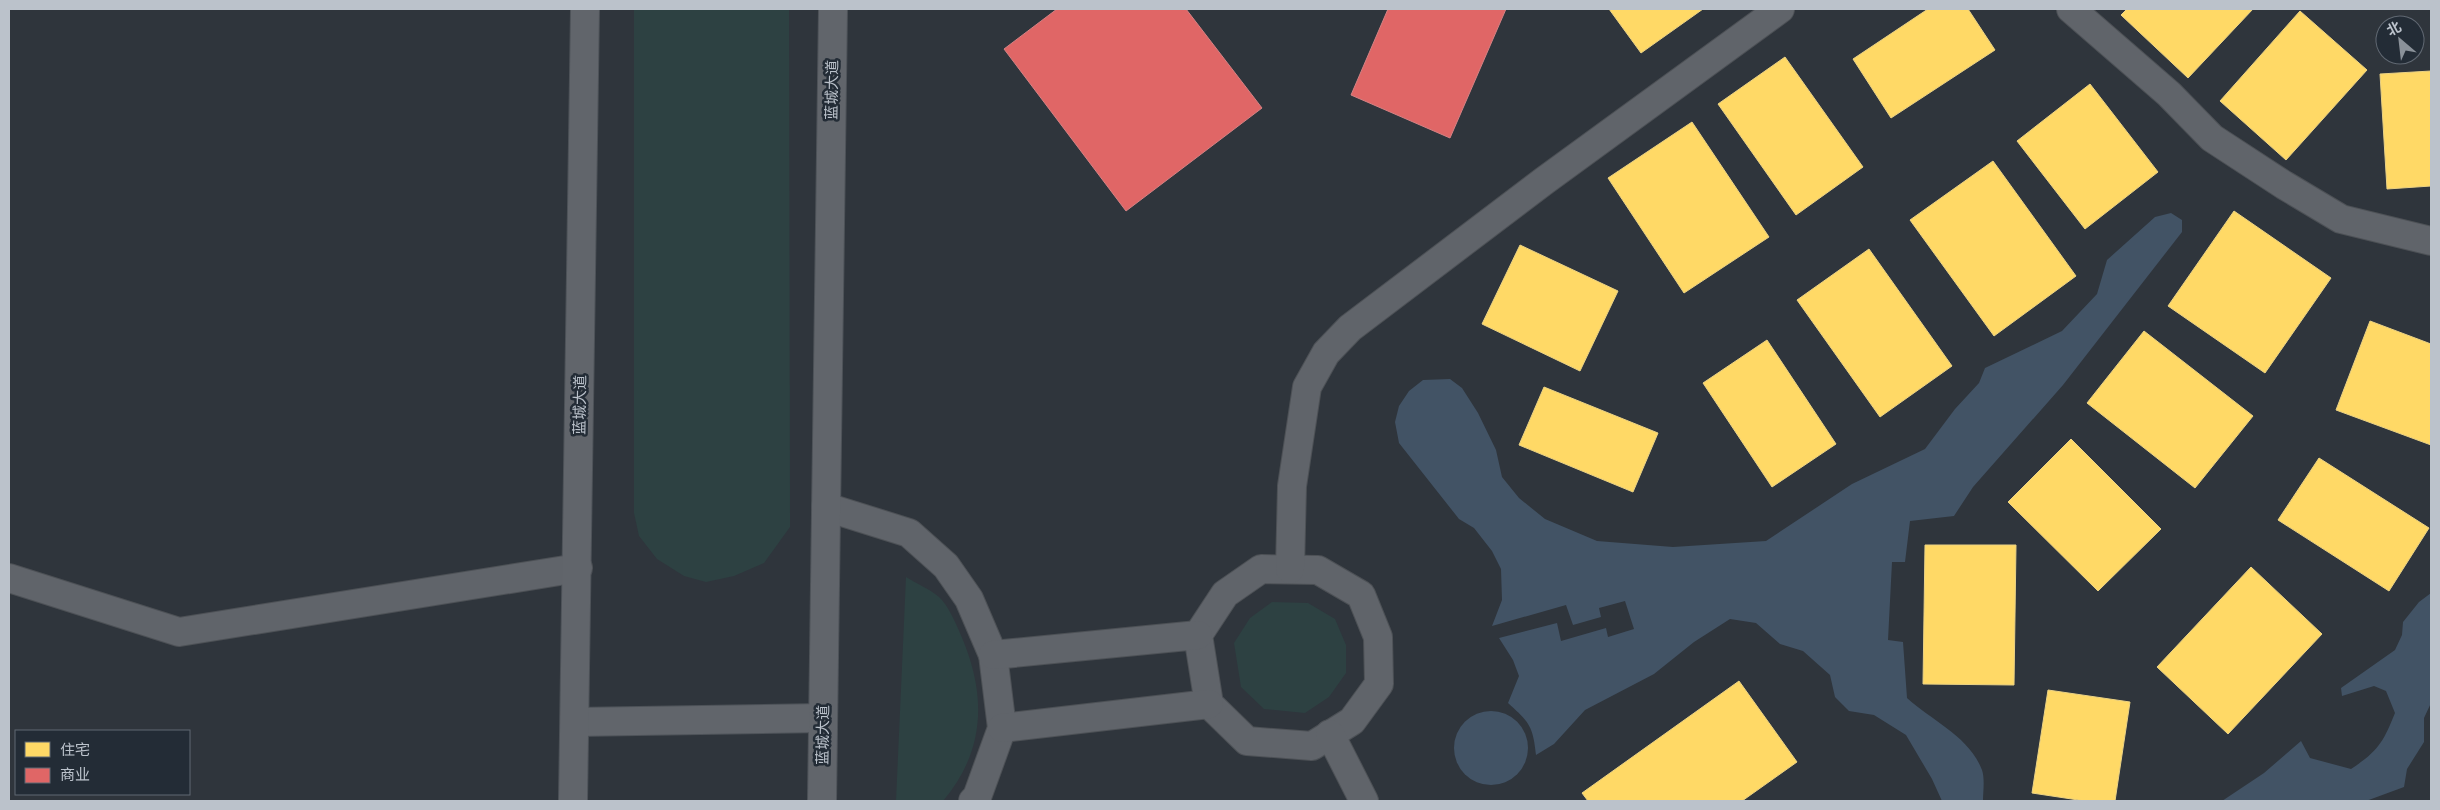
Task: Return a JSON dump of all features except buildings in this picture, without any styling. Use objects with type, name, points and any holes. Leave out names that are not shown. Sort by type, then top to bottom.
[{"type":"main road","name":"蓝城大道","points":[[573,801],[585,9]]},
{"type":"main road","name":"蓝城大道","points":[[822,801],[833,9]]},
{"type":"main road","points":[[575,722],[823,718]]},
{"type":"street","points":[[1290,569],[1292,486],[1307,387],[1326,353],[1350,328],[1365,316],[1552,175],[1780,9]]},
{"type":"street","points":[[2071,9],[2169,94],[2212,138],[2284,185],[2341,219],[2431,241]]},
{"type":"street","points":[[826,507],[909,533],[946,566],[969,599],[993,655],[1002,728],[977,797],[973,801]]},
{"type":"street","points":[[9,578],[179,632],[578,568]]},
{"type":"street","points":[[1261,568],[1318,570],[1361,595],[1378,637],[1379,684],[1352,721],[1312,746],[1247,741],[1209,704],[1198,635],[1225,594],[1261,568]]},
{"type":"street","points":[[993,655],[1198,635]]},
{"type":"street","points":[[1002,728],[1209,704]]},
{"type":"street","points":[[1330,734],[1364,801]]},
{"type":"green space","points":[[634,9],[789,9],[790,527],[764,563],[734,576],[706,582],[684,576],[657,559],[639,536],[634,513]]},
{"type":"green space","points":[[906,577],[928,589],[945,604],[960,633],[975,678],[978,721],[974,742],[968,762],[957,782],[943,801],[896,801]]},
{"type":"green space","points":[[1272,602],[1308,603],[1335,619],[1346,645],[1346,673],[1329,697],[1305,713],[1264,709],[1241,687],[1234,643],[1250,618]]},
{"type":"water","points":[[2171,213],[2182,220],[2182,232],[2063,385],[1973,487],[1954,516],[1910,521],[1905,562],[1892,562],[1888,640],[1903,642],[1907,698],[1959,738],[1976,758],[1983,774],[1983,801],[1942,801],[1932,779],[1906,735],[1874,715],[1849,711],[1835,697],[1830,675],[1803,651],[1780,644],[1756,623],[1730,619],[1694,642],[1654,674],[1585,710],[1554,744],[1536,755],[1529,725],[1508,703],[1519,676],[1513,660],[1499,638],[1557,623],[1561,641],[1606,628],[1608,637],[1634,629],[1625,601],[1599,608],[1601,617],[1573,625],[1566,605],[1492,626],[1502,600],[1501,569],[1492,551],[1474,528],[1459,519],[1399,443],[1395,422],[1399,406],[1409,391],[1423,380],[1450,379],[1462,388],[1478,413],[1496,450],[1502,477],[1519,498],[1545,519],[1597,541],[1673,547],[1766,541],[1852,484],[1925,449],[1955,409],[1979,383],[1985,368],[2062,331],[2097,294],[2107,260],[2155,217]]},
{"type":"water","points":[[2431,593],[2431,703],[2424,718],[2424,742],[2407,769],[2404,787],[2366,801],[2222,801],[2264,773],[2301,741],[2310,758],[2351,769],[2368,757],[2383,739],[2395,713],[2386,691],[2374,686],[2342,696],[2341,688],[2395,650],[2402,635],[2403,622],[2419,602]]},
{"type":"water","points":[[1491,711],[1512,717],[1522,727],[1528,748],[1522,769],[1512,779],[1491,785],[1470,779],[1460,769],[1454,748],[1460,727],[1470,717]]}]
